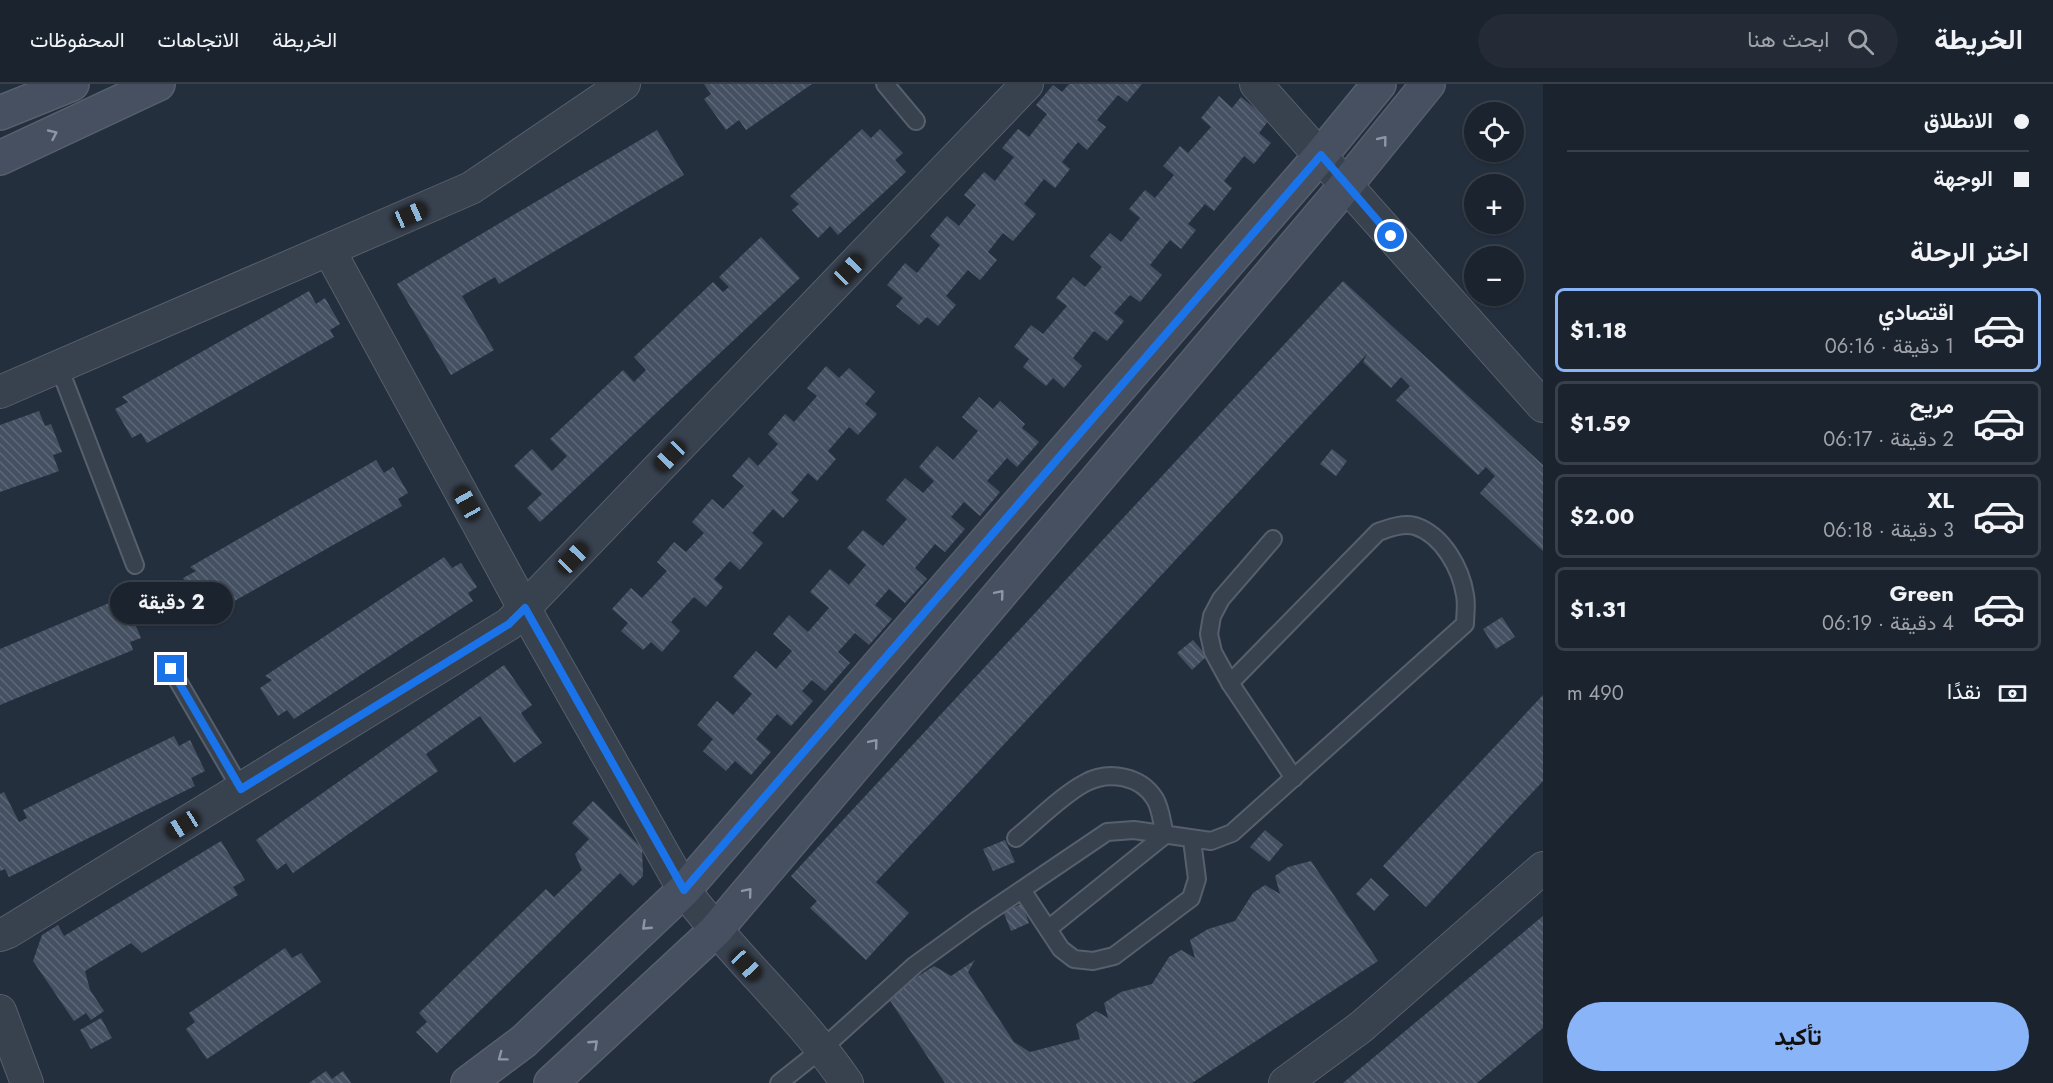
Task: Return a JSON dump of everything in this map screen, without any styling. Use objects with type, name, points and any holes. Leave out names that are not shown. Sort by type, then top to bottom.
[{"type":"street","points":[[0,113],[72,84]]},
{"type":"street","points":[[0,158],[158,84]]},
{"type":"street","points":[[0,392],[471,188],[624,84]]},
{"type":"street","points":[[0,935],[509,624],[1028,84]]},
{"type":"street","points":[[1256,84],[1543,406]]},
{"type":"street","points":[[468,1083],[524,1041],[684,890],[1321,155],[1379,84]]},
{"type":"street","points":[[551,1083],[715,931],[1346,185],[1428,84]]},
{"type":"street","points":[[329,250],[525,608],[684,890],[715,931],[823,1048],[847,1083]]},
{"type":"street","points":[[1285,1083],[1361,1028],[1543,868]]},
{"type":"street","points":[[0,1011],[27,1083]]},
{"type":"lane","points":[[885,84],[916,121]]},
{"type":"lane","points":[[59,367],[135,565]]},
{"type":"lane","points":[[779,1083],[823,1048],[915,965],[1107,832],[1134,830],[1211,841],[1232,833],[1465,624],[1466,598],[1459,570],[1438,540],[1415,526],[1395,526],[1378,532],[1230,683]]},
{"type":"lane","points":[[1273,539],[1221,599],[1212,616],[1209,634],[1213,652],[1230,683],[1294,778]]},
{"type":"lane","points":[[171,669],[241,789]]},
{"type":"lane","points":[[1016,838],[1085,783],[1103,777],[1125,777],[1144,786],[1156,801],[1166,835]]},
{"type":"lane","points":[[1048,929],[1166,835]]},
{"type":"lane","points":[[1022,890],[1060,949],[1074,959],[1093,960],[1114,956],[1191,897],[1197,879],[1192,840]]},
{"type":"building","points":[[704,84],[812,84],[746,130],[739,120],[726,130],[704,99],[711,94]]},
{"type":"building","points":[[1069,84],[1142,84],[1127,102],[1118,95],[1097,120],[1106,127],[1087,150],[1078,142],[1062,162],[1070,169],[1055,188],[1044,179],[1024,204],[1036,214],[1013,241],[1003,233],[988,252],[997,260],[980,280],[968,270],[946,296],[956,305],[938,326],[927,317],[919,325],[896,306],[903,298],[887,285],[905,263],[917,273],[940,245],[930,236],[947,216],[959,226],[976,205],[964,195],[984,172],[995,181],[1014,157],[1002,148],[1018,129],[1029,137],[1047,114],[1036,105],[1053,85],[1062,92]]},
{"type":"building","points":[[1219,96],[1232,108],[1241,97],[1269,120],[1259,133],[1271,143],[1254,164],[1244,156],[1224,181],[1232,188],[1214,211],[1205,204],[1188,224],[1196,230],[1181,249],[1170,240],[1150,265],[1162,275],[1140,302],[1130,295],[1114,313],[1124,321],[1107,341],[1094,331],[1073,358],[1082,366],[1064,388],[1053,378],[1046,386],[1023,367],[1029,359],[1014,347],[1031,325],[1043,334],[1067,306],[1056,298],[1073,277],[1085,287],[1102,267],[1090,256],[1110,233],[1121,242],[1140,218],[1129,209],[1145,190],[1155,198],[1174,175],[1163,166],[1180,146],[1188,153],[1211,127],[1201,118]]},
{"type":"building","points":[[862,129],[871,138],[880,129],[903,153],[895,160],[906,172],[838,235],[830,226],[818,238],[792,210],[799,204],[790,196]]},
{"type":"building","points":[[657,130],[684,175],[499,284],[495,277],[462,296],[494,350],[451,375],[397,284]]},
{"type":"building","points":[[761,237],[800,278],[540,522],[527,508],[542,494],[514,466],[532,449],[552,471],[567,456],[550,439],[623,370],[634,382],[646,370],[634,357],[713,282],[723,292],[729,287],[719,277]]},
{"type":"building","points":[[1343,281],[1543,465],[1543,551],[1480,493],[1495,476],[1486,467],[1478,475],[1396,400],[1410,386],[1401,377],[1391,388],[1363,362],[1367,354],[876,882],[909,913],[866,960],[810,908],[817,901],[791,876]]},
{"type":"building","points":[[309,291],[316,304],[325,298],[340,324],[330,330],[334,337],[147,443],[141,433],[132,438],[115,409],[128,402],[122,397]]},
{"type":"building","points":[[826,366],[839,378],[849,368],[875,392],[865,404],[877,414],[858,435],[849,427],[828,451],[836,459],[817,481],[808,473],[791,493],[799,500],[783,518],[773,509],[752,533],[763,543],[740,570],[730,561],[714,579],[723,587],[706,607],[694,597],[671,622],[680,631],[662,652],[651,642],[643,650],[621,631],[628,623],[612,609],[631,588],[642,598],[667,571],[657,562],[674,542],[686,552],[704,533],[692,522],[712,499],[723,509],[744,486],[732,476],[749,457],[758,466],[778,444],[768,434],[785,414],[794,422],[817,396],[807,388]]},
{"type":"building","points":[[979,397],[993,409],[1000,401],[1025,424],[1022,428],[1039,442],[1017,467],[1007,458],[987,481],[1000,492],[980,516],[964,502],[951,517],[965,529],[945,552],[935,544],[915,568],[927,579],[905,603],[889,589],[875,605],[892,619],[869,645],[855,633],[838,652],[850,663],[825,691],[812,680],[802,691],[813,701],[791,726],[777,714],[756,739],[771,752],[751,775],[735,761],[726,771],[703,751],[713,739],[697,725],[717,701],[733,715],[752,694],[733,677],[756,651],[776,669],[792,651],[773,634],[789,615],[808,632],[829,608],[810,592],[830,569],[849,585],[866,565],[847,548],[863,530],[883,546],[907,519],[886,500],[905,478],[923,493],[934,481],[919,467],[937,446],[953,460],[978,431],[962,417]]},
{"type":"building","points":[[39,411],[45,426],[51,424],[62,452],[53,455],[59,471],[0,492],[0,425]]},
{"type":"building","points":[[1332,449],[1347,461],[1336,476],[1320,464]]},
{"type":"building","points":[[376,460],[384,473],[393,467],[408,493],[398,499],[402,506],[215,612],[209,602],[200,607],[183,578],[196,571],[190,567]]},
{"type":"building","points":[[444,557],[452,568],[461,563],[477,587],[468,593],[473,601],[294,719],[287,710],[278,716],[260,688],[272,680],[265,676]]},
{"type":"building","points":[[114,601],[119,614],[129,610],[141,638],[130,642],[133,650],[0,705],[0,649]]},
{"type":"building","points":[[1502,617],[1515,637],[1496,649],[1483,629]]},
{"type":"building","points":[[1193,640],[1207,656],[1192,670],[1177,653]]},
{"type":"building","points":[[504,665],[532,705],[521,713],[542,743],[514,763],[480,716],[426,754],[438,771],[293,873],[286,863],[277,870],[256,840]]},
{"type":"building","points":[[1543,695],[1543,781],[1426,907],[1383,866]]},
{"type":"building","points":[[174,736],[179,746],[190,740],[205,771],[191,778],[195,786],[9,877],[5,869],[0,871],[0,794],[4,792],[19,822],[27,818],[23,810]]},
{"type":"building","points":[[593,801],[642,848],[643,876],[633,886],[620,873],[437,1053],[416,1032],[427,1022],[419,1013],[546,889],[554,897],[582,870],[575,854],[589,839],[572,823]]},
{"type":"building","points":[[1265,830],[1283,845],[1269,862],[1250,847]]},
{"type":"building","points":[[1005,840],[1015,862],[993,871],[983,849]]},
{"type":"building","points":[[221,841],[245,880],[233,887],[238,895],[142,953],[131,943],[85,971],[90,990],[104,1011],[91,1020],[86,1013],[74,1021],[33,961],[42,935],[58,925],[64,936]]},
{"type":"building","points":[[1311,861],[1378,961],[1192,1083],[945,1083],[887,996],[934,966],[951,976],[975,960],[968,972],[1014,1042],[1030,1052],[1080,1039],[1076,1024],[1096,1011],[1108,1018],[1104,1003],[1121,992],[1152,984],[1169,957],[1181,950],[1195,958],[1190,940],[1208,929],[1235,921],[1253,893],[1265,885],[1280,894],[1275,876],[1288,867]]},
{"type":"building","points":[[1371,878],[1389,895],[1374,911],[1356,894]]},
{"type":"building","points":[[1022,904],[1029,923],[1011,931],[1003,911]]},
{"type":"building","points":[[1543,916],[1543,1028],[1477,1083],[1343,1083]]},
{"type":"building","points":[[285,948],[292,958],[301,953],[321,982],[207,1059],[186,1029],[195,1022],[189,1013]]},
{"type":"building","points":[[101,1018],[112,1038],[91,1049],[80,1030]]},
{"type":"building","points":[[326,1071],[332,1079],[343,1071],[351,1083],[309,1083]]},
{"type":"route","points":[[171,669],[241,789],[509,624],[525,608],[684,890],[1321,155],[1391,236]]}]
